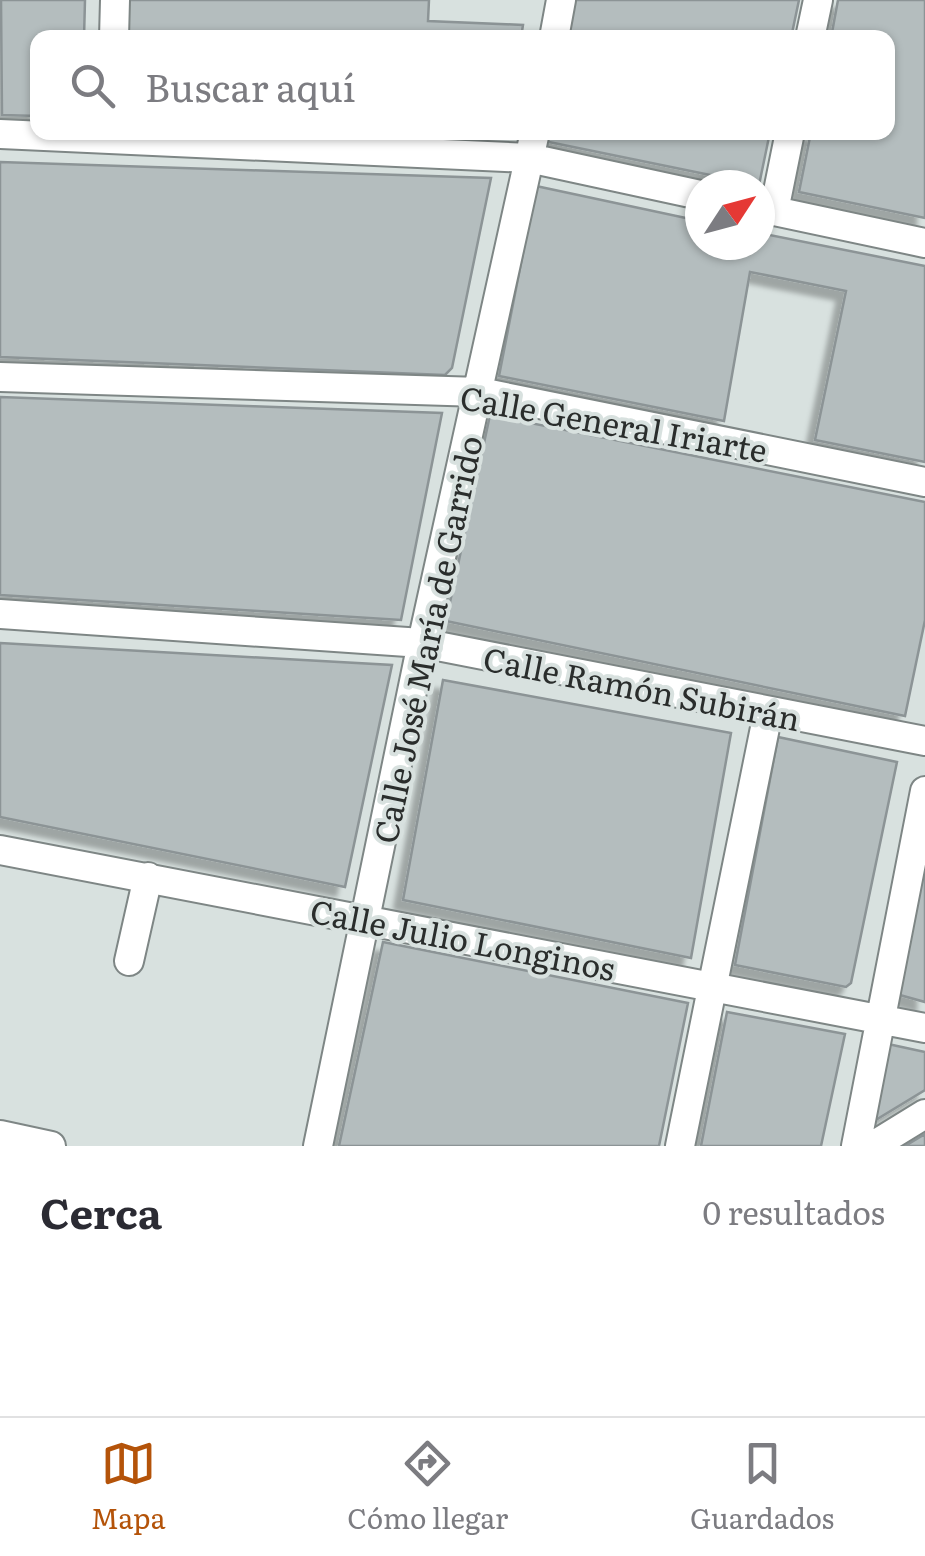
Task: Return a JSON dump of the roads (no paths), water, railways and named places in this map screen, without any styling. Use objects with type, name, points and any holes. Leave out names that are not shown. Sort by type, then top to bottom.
[{"type":"street","points":[[114,30],[115,0]]},
{"type":"street","points":[[556,30],[562,0]]},
{"type":"street","points":[[812,30],[818,0]]},
{"type":"street","points":[[0,134],[30,134]]},
{"type":"street","points":[[341,140],[532,145],[685,191]]},
{"type":"street","points":[[775,183],[788,140]]},
{"type":"street","name":"Calle José María de Garrido","points":[[318,1146],[422,643],[532,145]]},
{"type":"street","points":[[775,212],[925,243]]},
{"type":"street","name":"Calle General Iriarte","points":[[0,377],[480,392],[925,482]]},
{"type":"street","name":"Calle Ramón Subirán","points":[[0,614],[422,643],[925,741]]},
{"type":"street","points":[[680,1146],[768,713]]},
{"type":"street","points":[[856,1146],[925,791]]},
{"type":"street","name":"Calle Julio Longinos","points":[[0,850],[925,1028]]},
{"type":"street","points":[[130,961],[148,877]]},
{"type":"street","points":[[873,1146],[925,1114]]},
{"type":"street","points":[[0,1135],[52,1146]]}]
